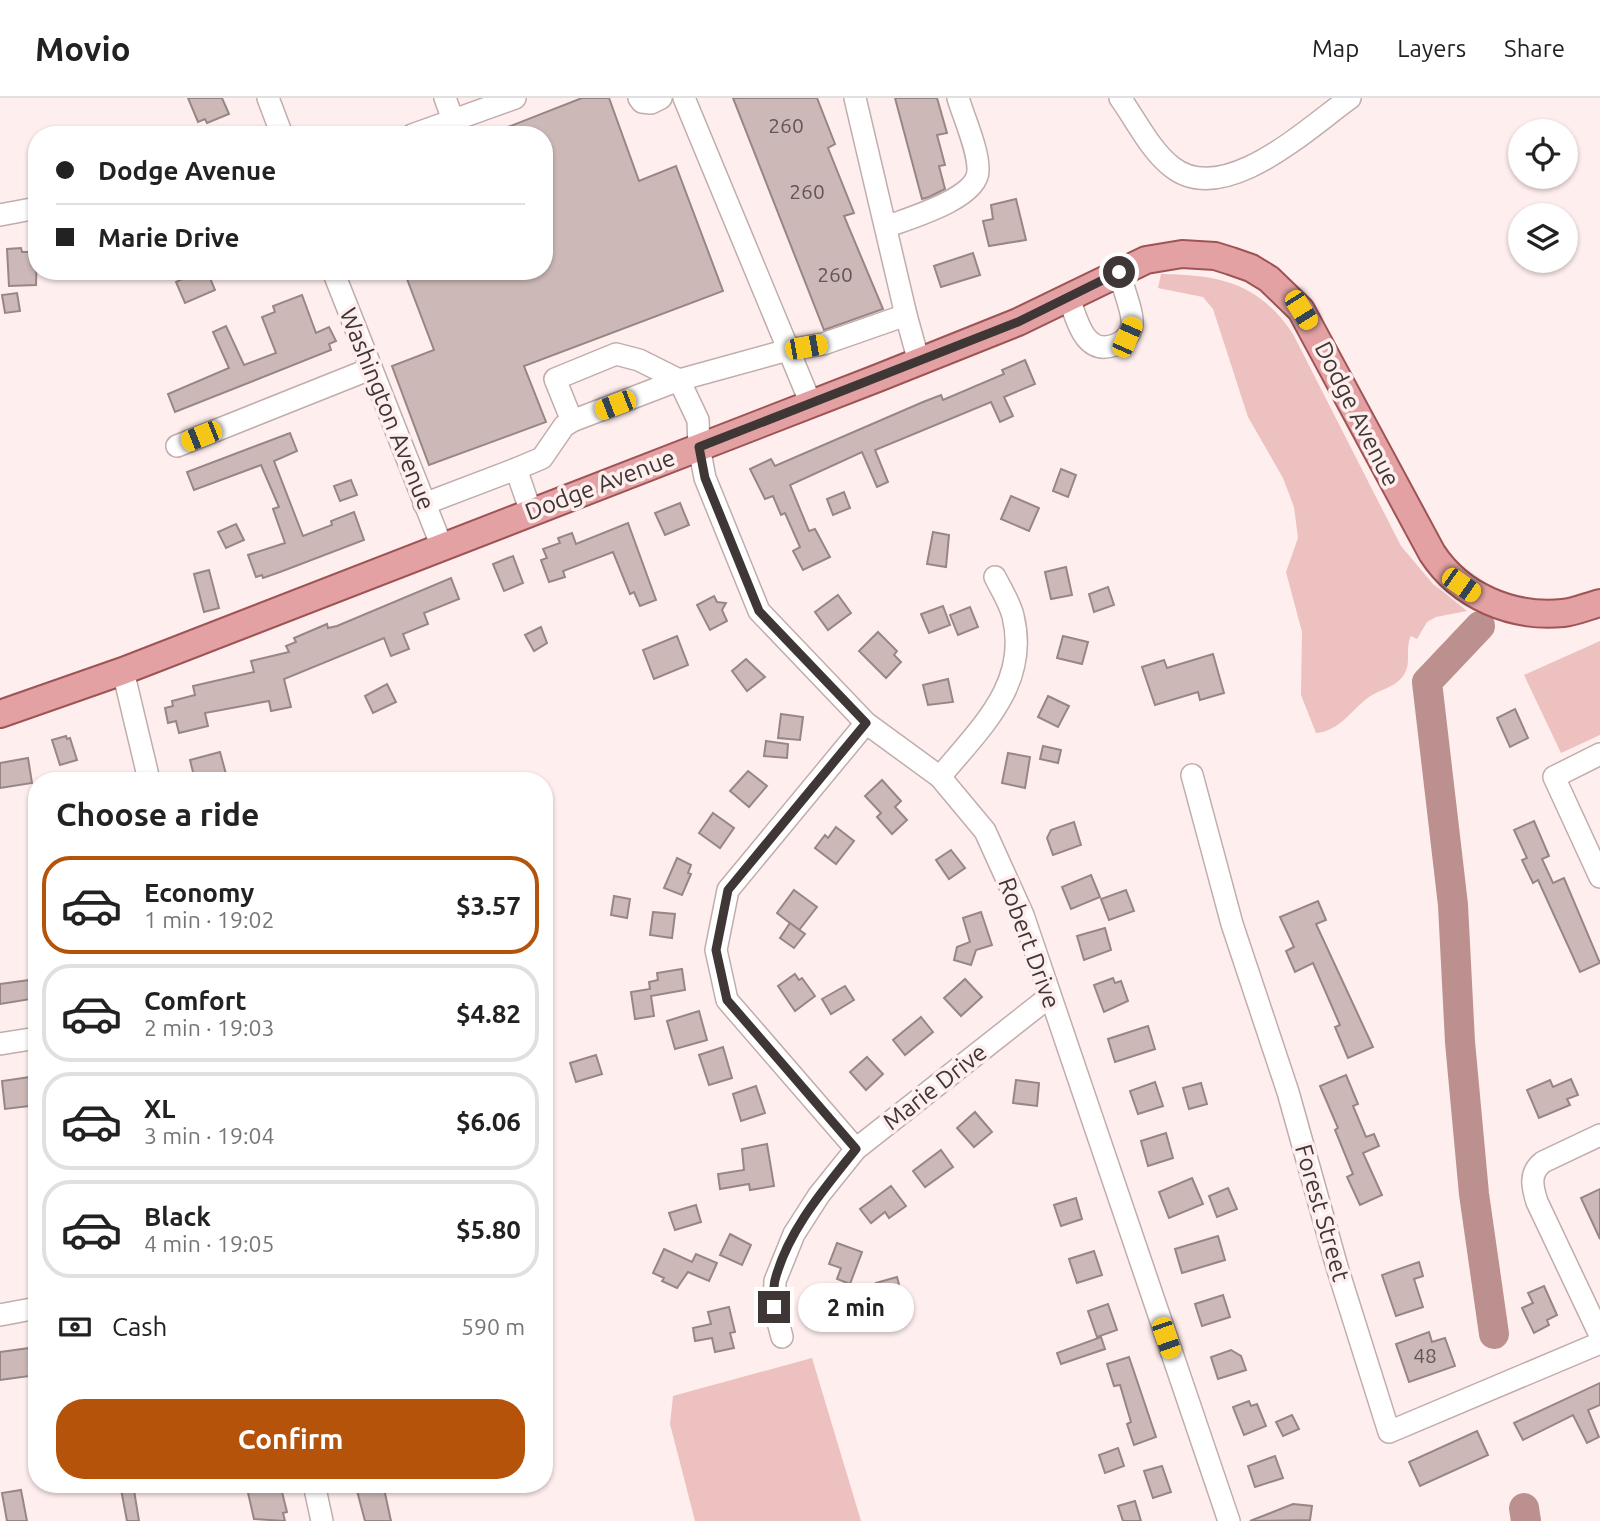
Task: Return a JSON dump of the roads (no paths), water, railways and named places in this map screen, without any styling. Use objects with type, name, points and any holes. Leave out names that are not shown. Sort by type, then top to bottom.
[{"type":"main road","name":"Dodge Avenue","points":[[0,714],[123,671],[919,362],[1069,298],[1146,260],[1163,256],[1215,256],[1251,268],[1269,279],[1293,300],[1310,324],[1398,493],[1432,553],[1448,575],[1474,595],[1498,606],[1537,613],[1565,613],[1600,603]]},
{"type":"street","points":[[268,98],[279,126]]},
{"type":"street","points":[[445,98],[453,120]]},
{"type":"street","points":[[437,126],[515,98]]},
{"type":"street","points":[[639,98],[651,103],[662,98]]},
{"type":"street","points":[[684,98],[811,404]]},
{"type":"street","points":[[855,98],[919,362]]},
{"type":"street","points":[[886,227],[948,203],[968,190],[977,180],[978,168],[958,98]]},
{"type":"street","points":[[1120,98],[1170,166],[1183,175],[1208,180],[1241,172],[1256,164],[1350,98]]},
{"type":"street","points":[[0,215],[28,210]]},
{"type":"street","points":[[1069,298],[1081,332],[1089,342],[1102,348],[1118,344],[1127,337],[1133,324],[1119,272]]},
{"type":"street","name":"Washington Avenue","points":[[335,280],[442,547]]},
{"type":"street","points":[[424,504],[542,458],[564,426],[572,421],[679,380],[788,350],[823,344],[906,315]]},
{"type":"street","points":[[572,421],[555,379],[616,354],[639,359],[679,380]]},
{"type":"street","points":[[177,446],[370,369]]},
{"type":"street","name":"Robert Drive","points":[[679,380],[698,419],[699,447],[705,478],[759,611],[866,723],[940,777],[985,831],[1024,915],[1049,997],[1229,1521]]},
{"type":"street","points":[[516,469],[531,512]]},
{"type":"street","points":[[940,777],[1004,699],[1016,658],[1013,616],[995,577]]},
{"type":"street","points":[[123,671],[147,772]]},
{"type":"street","points":[[856,1149],[727,1000],[716,950],[728,890],[866,723]]},
{"type":"street","points":[[1600,754],[1554,777],[1600,877]]},
{"type":"street","name":"Forest Street","points":[[1192,775],[1232,924],[1288,1092],[1337,1266],[1389,1432],[1600,1343]]},
{"type":"street","name":"Marie Drive","points":[[782,1337],[774,1307],[775,1281],[794,1234],[819,1195],[856,1149],[1049,997]]},
{"type":"street","points":[[0,1044],[28,1039]]},
{"type":"street","points":[[1600,1135],[1544,1162],[1536,1168],[1532,1179],[1537,1202],[1600,1335]]},
{"type":"street","points":[[0,1315],[28,1310]]},
{"type":"street","points":[[316,1493],[322,1521]]},
{"type":"waterway","points":[[1480,626],[1427,682],[1453,905],[1460,1042],[1474,1194],[1494,1334]]},
{"type":"waterway","points":[[1524,1508],[1526,1521]]}]
